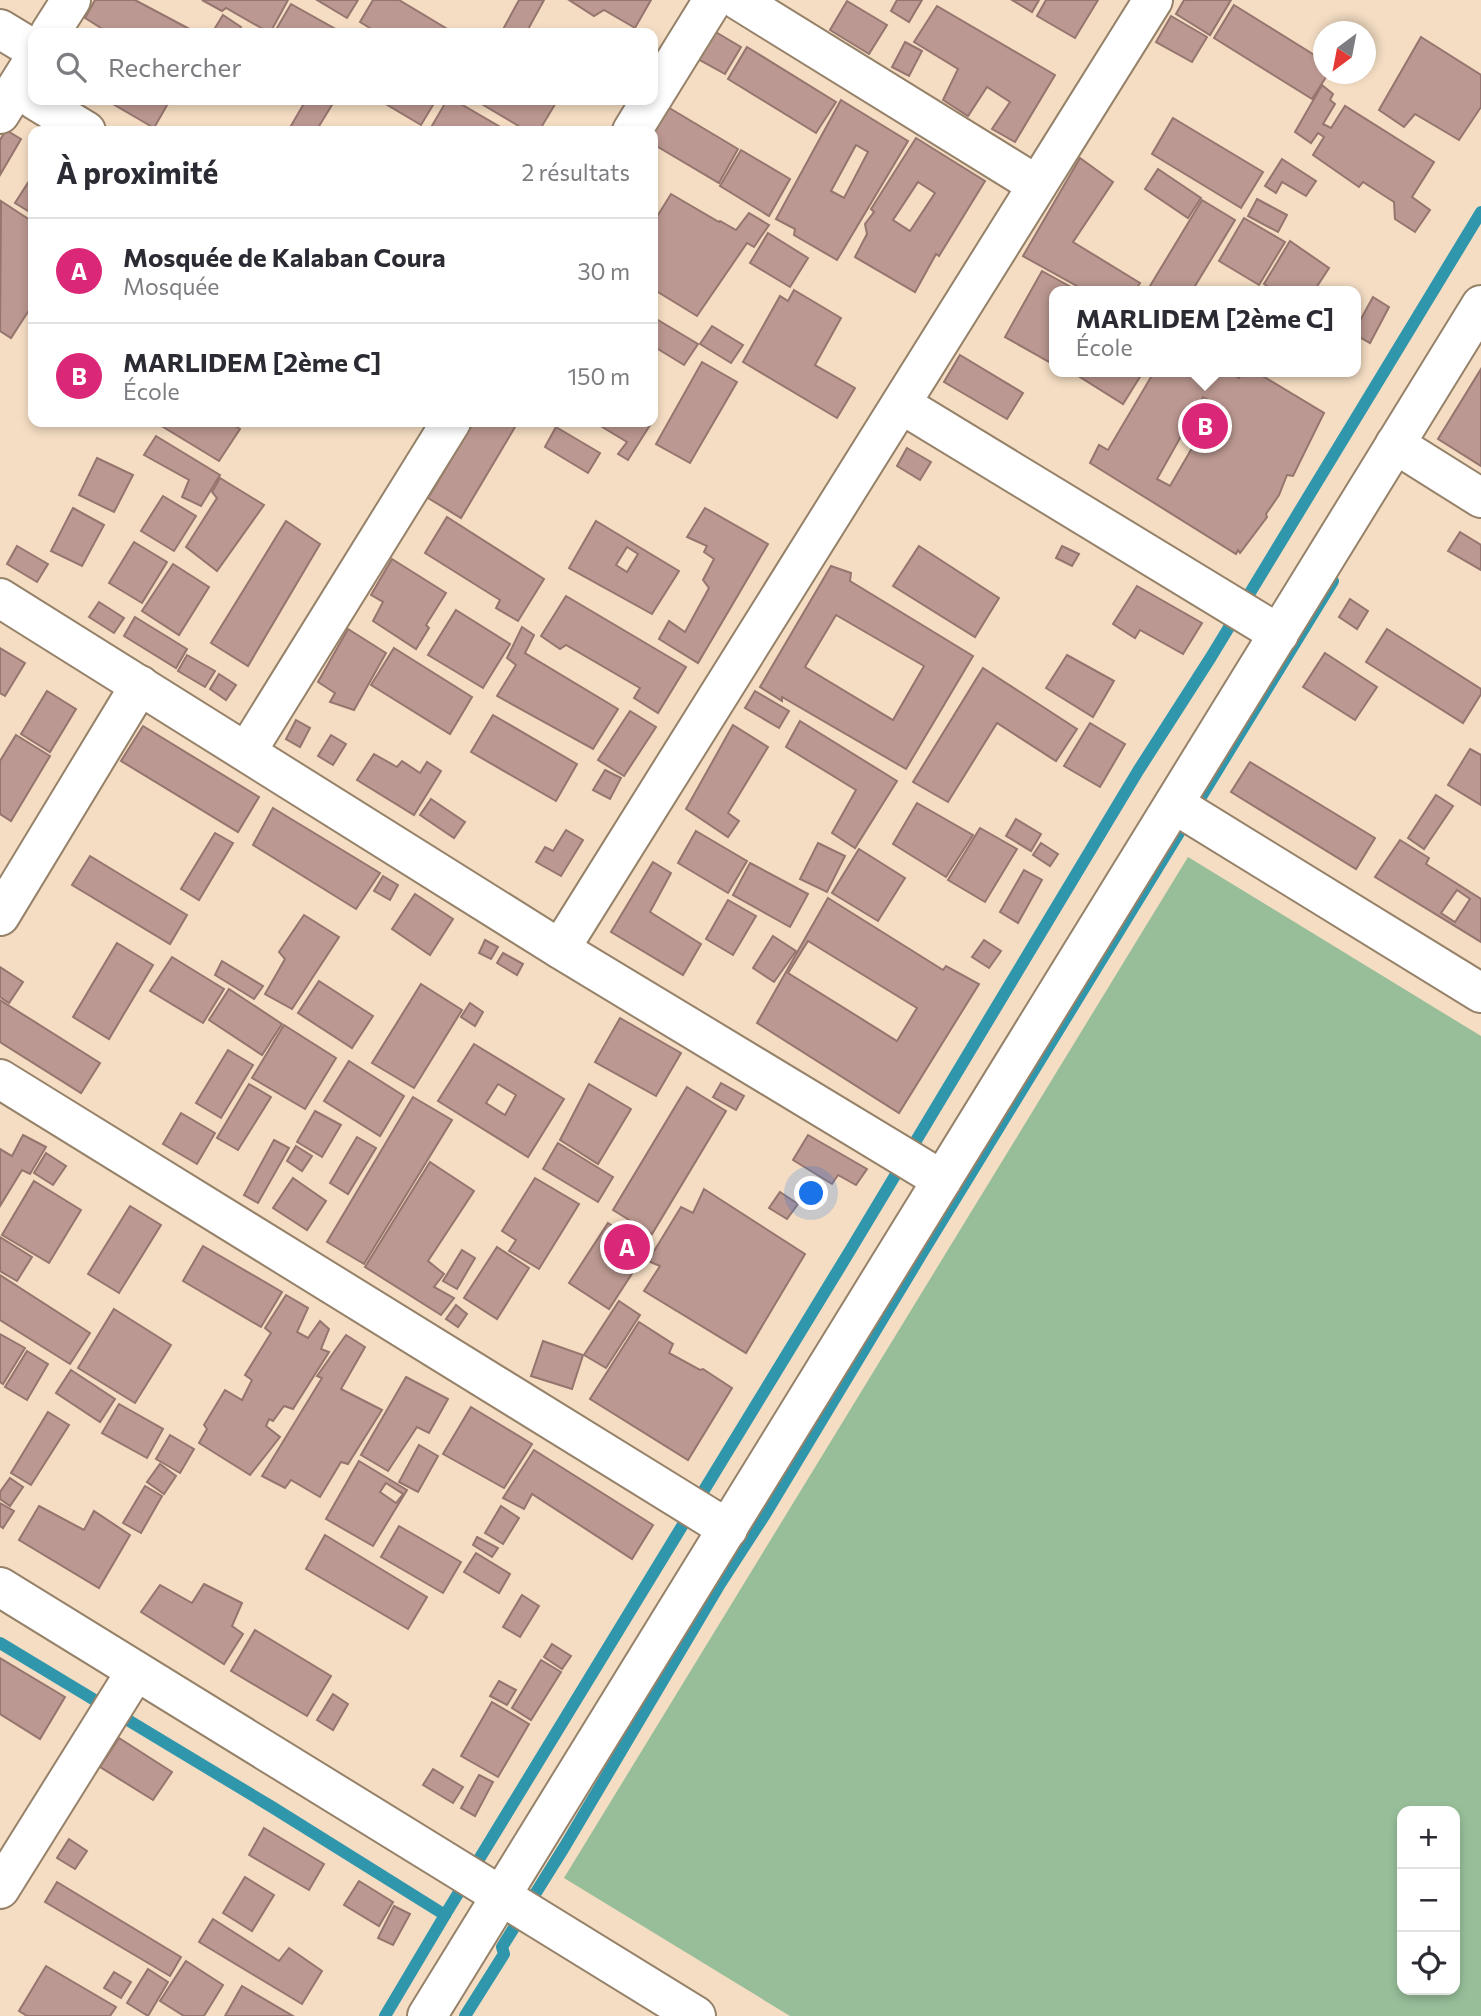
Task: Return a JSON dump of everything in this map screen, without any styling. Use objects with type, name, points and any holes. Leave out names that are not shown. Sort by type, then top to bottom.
[{"type":"street","points":[[53,28],[71,0]]},
{"type":"street","points":[[658,89],[713,0]]},
{"type":"street","points":[[738,0],[1037,186]]},
{"type":"street","points":[[561,950],[1153,0]]},
{"type":"street","points":[[0,29],[28,46]]},
{"type":"street","points":[[45,105],[78,126]]},
{"type":"street","points":[[635,126],[648,105]]},
{"type":"street","points":[[427,2016],[1481,305]]},
{"type":"street","points":[[901,404],[1279,634]]},
{"type":"street","points":[[247,751],[448,427]]},
{"type":"street","points":[[1395,444],[1481,498]]},
{"type":"street","points":[[0,598],[561,950],[942,1180]]},
{"type":"street","points":[[0,916],[140,685]]},
{"type":"street","points":[[1174,804],[1481,993]]},
{"type":"street","points":[[0,1079],[728,1529]]},
{"type":"street","points":[[0,1587],[696,2016]]},
{"type":"street","points":[[0,1889],[136,1671]]},
{"type":"green space","points":[[1188,857],[1481,1036],[1481,2016],[790,2016],[564,1878]]},
{"type":"building","points":[[95,0],[135,0],[188,28],[101,28],[85,18]]},
{"type":"building","points":[[202,0],[288,0],[273,28],[261,28],[226,8],[222,11]]},
{"type":"building","points":[[317,0],[358,0],[347,18]]},
{"type":"building","points":[[373,0],[399,0],[446,28],[370,28],[360,22]]},
{"type":"building","points":[[519,0],[544,0],[529,28],[504,28]]},
{"type":"building","points":[[569,0],[651,0],[635,28],[604,10],[594,16]]},
{"type":"building","points":[[897,0],[922,0],[909,22],[891,11]]},
{"type":"building","points":[[1012,0],[1039,0],[1032,12]]},
{"type":"building","points":[[1046,0],[1098,0],[1075,38],[1037,16]]},
{"type":"building","points":[[1184,0],[1231,0],[1210,35],[1176,14]]},
{"type":"building","points":[[847,1],[887,25],[869,54],[830,30]]},
{"type":"building","points":[[291,4],[334,28],[277,28]]},
{"type":"building","points":[[1234,5],[1313,54],[1313,84],[1322,84],[1312,99],[1214,38]]},
{"type":"building","points":[[937,6],[1055,75],[1015,142],[992,129],[1010,102],[987,87],[968,116],[943,100],[958,69],[914,42]]},
{"type":"building","points":[[223,15],[241,27],[240,28],[215,28]]},
{"type":"building","points":[[1171,16],[1207,37],[1192,62],[1156,42]]},
{"type":"building","points":[[714,31],[741,47],[725,74],[698,59]]},
{"type":"building","points":[[1421,37],[1481,75],[1481,107],[1459,140],[1415,114],[1404,127],[1379,110]]},
{"type":"building","points":[[905,42],[922,51],[909,76],[892,67]]},
{"type":"building","points":[[747,47],[836,102],[816,133],[728,79]]},
{"type":"building","points":[[1322,85],[1333,94],[1330,100],[1335,104],[1323,124],[1331,128],[1345,106],[1434,162],[1412,197],[1430,210],[1415,232],[1395,219],[1394,202],[1363,182],[1359,187],[1313,155],[1324,137],[1318,133],[1311,143],[1295,132]]},
{"type":"building","points":[[841,100],[908,141],[837,260],[794,235],[795,229],[776,219]],"holes":[[[856,145],[868,152],[844,198],[831,191]]]},
{"type":"building","points":[[115,105],[167,105],[155,126],[151,126]]},
{"type":"building","points":[[303,105],[332,105],[319,126],[291,126]]},
{"type":"building","points":[[387,105],[433,105],[421,125]]},
{"type":"building","points":[[444,105],[463,105],[498,126],[432,126]]},
{"type":"building","points":[[483,105],[555,105],[542,126],[519,126]]},
{"type":"building","points":[[666,106],[738,149],[719,183],[658,147],[658,126],[656,126]]},
{"type":"building","points":[[1173,118],[1263,172],[1241,208],[1152,154]]},
{"type":"building","points":[[6,130],[21,139],[0,175],[0,140]]},
{"type":"building","points":[[916,138],[985,181],[939,256],[936,254],[915,292],[855,257],[867,234],[865,224],[874,212],[871,209]],"holes":[[[918,182],[935,193],[910,231],[893,220]]]},
{"type":"building","points":[[741,150],[790,179],[769,216],[720,186]]},
{"type":"building","points":[[1080,158],[1113,182],[1073,242],[1140,283],[1138,286],[1077,286],[1023,256]]},
{"type":"building","points":[[1282,159],[1316,181],[1306,196],[1282,182],[1276,193],[1265,186]]},
{"type":"building","points":[[1158,169],[1201,198],[1188,218],[1145,189]]},
{"type":"building","points":[[28,183],[28,211],[15,203]]},
{"type":"building","points":[[671,194],[736,230],[749,213],[769,225],[754,247],[747,243],[697,316],[658,292],[658,215]]},
{"type":"building","points":[[1257,199],[1287,215],[1278,232],[1248,216]]},
{"type":"building","points":[[1202,200],[1235,220],[1195,286],[1150,286]]},
{"type":"building","points":[[1,201],[28,219],[28,312],[11,338],[0,331]]},
{"type":"building","points":[[1244,218],[1285,242],[1259,285],[1219,261]]},
{"type":"building","points":[[768,233],[808,258],[790,287],[750,263]]},
{"type":"building","points":[[1290,241],[1329,268],[1317,286],[1264,284]]},
{"type":"building","points":[[1042,271],[1069,286],[1049,286],[1049,362],[1005,337]]},
{"type":"building","points":[[794,290],[841,318],[815,365],[855,388],[837,418],[743,362],[780,296],[788,301]]},
{"type":"building","points":[[1373,297],[1389,307],[1370,343],[1361,338],[1361,319]]},
{"type":"building","points":[[658,320],[698,344],[684,365],[658,349]]},
{"type":"building","points":[[712,326],[743,345],[731,363],[700,344]]},
{"type":"building","points":[[960,355],[1023,393],[1007,419],[944,382]]},
{"type":"building","points":[[702,362],[737,382],[690,463],[656,444]]},
{"type":"building","points":[[1481,369],[1481,466],[1438,439]]},
{"type":"building","points":[[1080,377],[1140,377],[1123,404]]},
{"type":"building","points":[[1151,377],[1264,377],[1324,413],[1293,476],[1287,475],[1279,495],[1266,514],[1267,517],[1240,553],[1238,550],[1236,554],[1090,463],[1099,445],[1108,450]],"holes":[[[1203,397],[1217,405],[1170,486],[1157,479]]]},
{"type":"building","points":[[163,427],[240,429],[219,461]]},
{"type":"building","points":[[471,427],[515,427],[461,518],[428,498]]},
{"type":"building","points":[[556,427],[600,453],[588,473],[545,447]]},
{"type":"building","points":[[602,427],[649,427],[628,460],[618,454],[627,442]]},
{"type":"building","points":[[156,436],[220,475],[201,506],[182,497],[189,480],[144,455]]},
{"type":"building","points":[[907,448],[931,462],[920,480],[897,466]]},
{"type":"building","points":[[97,458],[133,475],[114,512],[79,495]]},
{"type":"building","points":[[220,478],[264,505],[217,571],[186,547],[217,498],[212,492]]},
{"type":"building","points":[[163,496],[196,516],[174,551],[141,531]]},
{"type":"building","points":[[73,508],[104,525],[82,566],[51,551]]},
{"type":"building","points":[[705,508],[768,544],[698,663],[659,639],[669,621],[685,632],[709,588],[703,580],[714,559],[704,552],[707,546],[687,537]]},
{"type":"building","points":[[447,517],[544,579],[518,621],[496,608],[500,600],[425,553]]},
{"type":"building","points":[[286,521],[320,544],[248,666],[211,643]]},
{"type":"building","points":[[596,521],[679,571],[652,614],[569,568]],"holes":[[[627,547],[638,554],[627,572],[616,565]]]},
{"type":"building","points":[[1460,532],[1481,545],[1481,570],[1448,551]]},
{"type":"building","points":[[134,542],[167,562],[142,603],[109,583]]},
{"type":"building","points":[[17,546],[48,564],[37,582],[7,564]]},
{"type":"building","points":[[919,546],[999,598],[975,637],[893,586]]},
{"type":"building","points":[[1062,546],[1079,554],[1072,566],[1056,558]]},
{"type":"building","points":[[392,559],[446,593],[426,625],[429,628],[416,649],[373,621],[383,602],[371,595]]},
{"type":"building","points":[[173,564],[209,587],[179,635],[142,611]]},
{"type":"building","points":[[831,566],[851,573],[850,581],[973,656],[906,769],[760,687]],"holes":[[[836,615],[924,666],[893,720],[805,667]]]},
{"type":"building","points":[[1137,586],[1202,623],[1183,654],[1140,630],[1135,638],[1113,624]]},
{"type":"building","points":[[566,596],[686,667],[658,713],[634,698],[640,688],[566,645],[560,649],[541,636]]},
{"type":"building","points":[[1350,599],[1368,611],[1357,629],[1339,617]]},
{"type":"building","points":[[99,602],[124,618],[114,633],[89,617]]},
{"type":"building","points":[[456,610],[510,644],[483,688],[428,655]]},
{"type":"building","points":[[135,617],[187,649],[176,668],[124,636]]},
{"type":"building","points":[[522,627],[534,635],[525,653],[618,709],[593,749],[497,696],[516,665],[507,658]]},
{"type":"building","points":[[348,629],[386,653],[354,710],[330,702],[335,693],[318,682]]},
{"type":"building","points":[[1387,629],[1481,689],[1481,694],[1463,723],[1366,662]]},
{"type":"building","points":[[0,648],[25,663],[5,696],[0,693]]},
{"type":"building","points":[[394,648],[472,697],[450,734],[371,685]]},
{"type":"building","points":[[1325,653],[1377,687],[1355,720],[1303,687]]},
{"type":"building","points":[[187,655],[215,671],[205,687],[178,671]]},
{"type":"building","points":[[1067,655],[1114,681],[1093,717],[1046,688]]},
{"type":"building","points":[[983,668],[1077,729],[1056,761],[997,723],[948,802],[913,782]]},
{"type":"building","points":[[219,674],[236,685],[226,700],[210,689]]},
{"type":"building","points":[[47,691],[76,709],[50,752],[21,734]]},
{"type":"building","points":[[755,691],[789,711],[779,728],[745,708]]},
{"type":"building","points":[[630,711],[656,727],[624,776],[598,760]]},
{"type":"building","points":[[493,715],[577,764],[556,801],[471,752]]},
{"type":"building","points":[[296,720],[310,728],[300,747],[286,739]]},
{"type":"building","points":[[800,721],[897,781],[855,848],[832,833],[856,790],[786,747]]},
{"type":"building","points":[[1090,723],[1125,744],[1100,787],[1064,766]]},
{"type":"building","points":[[733,725],[768,747],[728,813],[739,821],[728,837],[686,809]]},
{"type":"building","points":[[143,726],[259,797],[238,832],[121,761]]},
{"type":"building","points":[[16,735],[50,756],[11,821],[0,814],[0,761]]},
{"type":"building","points":[[331,735],[346,744],[333,765],[318,756]]},
{"type":"building","points":[[1470,749],[1481,755],[1481,805],[1448,785]]},
{"type":"building","points":[[374,754],[397,767],[402,761],[420,773],[427,762],[441,771],[414,815],[357,780]]},
{"type":"building","points":[[1250,762],[1375,838],[1356,869],[1231,792]]},
{"type":"building","points":[[605,770],[621,778],[610,799],[593,790]]},
{"type":"building","points":[[1436,795],[1453,806],[1424,849],[1408,838]]},
{"type":"building","points":[[431,799],[465,822],[454,838],[420,815]]},
{"type":"building","points":[[917,803],[973,835],[946,877],[893,844]]},
{"type":"building","points":[[273,808],[380,873],[356,909],[253,845]]},
{"type":"building","points":[[1016,819],[1041,834],[1031,851],[1006,836]]},
{"type":"building","points":[[980,828],[1017,849],[985,902],[948,880]]},
{"type":"building","points":[[566,830],[583,840],[561,876],[536,862],[545,847],[553,851]]},
{"type":"building","points":[[696,831],[747,861],[728,893],[678,863]]},
{"type":"building","points":[[215,833],[233,843],[199,900],[181,889]]},
{"type":"building","points":[[1400,840],[1429,858],[1426,864],[1481,899],[1481,942],[1375,877]],"holes":[[[1457,890],[1470,899],[1455,922],[1441,913]]]},
{"type":"building","points":[[818,843],[845,856],[827,892],[800,879]]},
{"type":"building","points":[[1041,843],[1058,854],[1050,866],[1033,855]]},
{"type":"building","points":[[859,849],[905,878],[878,921],[832,893]]},
{"type":"building","points":[[90,856],[187,915],[170,944],[72,885]]},
{"type":"building","points":[[653,862],[671,873],[650,912],[701,944],[683,975],[611,932]]},
{"type":"building","points":[[750,863],[808,894],[790,927],[733,895]]},
{"type":"building","points":[[1024,870],[1042,880],[1018,923],[1000,912]]},
{"type":"building","points":[[383,876],[398,885],[390,900],[374,891]]},
{"type":"building","points":[[415,894],[453,919],[430,955],[392,929]]},
{"type":"building","points":[[828,898],[943,970],[946,966],[979,984],[899,1113],[757,1023]],"holes":[[[808,941],[917,1008],[897,1041],[788,973]]]},
{"type":"building","points":[[728,900],[756,916],[733,955],[706,939]]},
{"type":"building","points":[[304,915],[339,937],[292,1009],[265,994],[285,959],[279,952]]},
{"type":"building","points":[[773,936],[796,951],[774,982],[753,968]]},
{"type":"building","points":[[485,940],[498,947],[491,959],[479,953]]},
{"type":"building","points":[[984,940],[1001,951],[989,968],[972,957]]},
{"type":"building","points":[[117,943],[153,965],[109,1039],[73,1017]]},
{"type":"building","points":[[503,953],[523,964],[517,975],[497,963]]},
{"type":"building","points":[[172,957],[224,989],[203,1023],[150,991]]},
{"type":"building","points":[[222,961],[263,986],[254,999],[215,975]]},
{"type":"building","points":[[0,967],[23,982],[9,1003],[0,997]]},
{"type":"building","points":[[319,981],[373,1016],[352,1048],[298,1013]]},
{"type":"building","points":[[421,984],[462,1010],[414,1088],[372,1063]]},
{"type":"building","points":[[229,989],[282,1024],[262,1055],[209,1020]]},
{"type":"building","points":[[0,1000],[100,1063],[81,1093],[0,1042]]},
{"type":"building","points":[[470,1003],[483,1012],[475,1026],[461,1017]]},
{"type":"building","points":[[620,1018],[681,1053],[656,1096],[595,1062]]},
{"type":"building","points":[[284,1025],[336,1058],[305,1109],[252,1078]]},
{"type":"building","points":[[474,1044],[564,1099],[528,1157],[438,1101]],"holes":[[[498,1084],[516,1095],[505,1115],[486,1103]]]},
{"type":"building","points":[[228,1050],[253,1065],[221,1118],[196,1103]]},
{"type":"building","points":[[349,1061],[404,1096],[380,1136],[324,1101]]},
{"type":"building","points":[[721,1083],[744,1096],[736,1110],[713,1097]]},
{"type":"building","points":[[249,1084],[271,1097],[238,1150],[217,1138]]},
{"type":"building","points":[[589,1084],[631,1109],[598,1164],[560,1140]]},
{"type":"building","points":[[687,1087],[726,1111],[652,1234],[613,1210]]},
{"type":"building","points":[[413,1097],[452,1120],[364,1264],[327,1242]]},
{"type":"building","points":[[315,1111],[341,1125],[322,1157],[297,1142]]},
{"type":"building","points":[[181,1113],[215,1133],[197,1164],[163,1144]]},
{"type":"building","points":[[23,1135],[46,1147],[30,1174],[22,1170],[0,1206],[0,1149],[12,1156]]},
{"type":"building","points":[[808,1135],[867,1169],[856,1185],[838,1175],[832,1184],[793,1160]]},
{"type":"building","points":[[357,1137],[376,1148],[348,1194],[330,1183]]},
{"type":"building","points":[[274,1140],[289,1148],[258,1203],[244,1195]]},
{"type":"building","points":[[558,1143],[613,1177],[598,1202],[543,1169]]},
{"type":"building","points":[[296,1146],[312,1156],[302,1171],[287,1161]]},
{"type":"building","points":[[46,1153],[66,1166],[53,1185],[34,1173]]},
{"type":"building","points":[[430,1162],[474,1191],[428,1261],[444,1274],[434,1287],[454,1298],[441,1315],[365,1267]]},
{"type":"building","points":[[293,1178],[326,1201],[307,1230],[273,1208]]},
{"type":"building","points":[[535,1178],[579,1204],[539,1269],[509,1251],[516,1240],[502,1231]]},
{"type":"building","points":[[34,1181],[81,1210],[49,1263],[2,1235]]},
{"type":"building","points":[[704,1189],[805,1254],[746,1353],[644,1291],[660,1266],[648,1261],[681,1207],[693,1213]]},
{"type":"building","points":[[780,1192],[798,1204],[787,1219],[769,1208]]},
{"type":"building","points":[[130,1206],[161,1225],[119,1293],[88,1274]]},
{"type":"building","points":[[608,1223],[648,1249],[609,1309],[569,1283]]},
{"type":"building","points":[[0,1237],[32,1257],[17,1281],[0,1271]]},
{"type":"building","points":[[203,1246],[282,1292],[261,1327],[183,1281]]},
{"type":"building","points":[[497,1247],[529,1268],[497,1319],[464,1298]]},
{"type":"building","points":[[462,1250],[475,1258],[457,1289],[443,1281]]},
{"type":"building","points":[[0,1275],[90,1333],[70,1364],[0,1320]]},
{"type":"building","points":[[286,1295],[308,1308],[297,1332],[308,1338],[320,1321],[329,1329],[321,1349],[329,1352],[293,1409],[284,1406],[273,1421],[269,1419],[266,1426],[280,1437],[250,1475],[199,1443],[207,1429],[204,1425],[225,1390],[242,1400],[252,1380],[245,1375],[271,1333],[265,1328]]},
{"type":"building","points":[[619,1301],[640,1315],[606,1368],[584,1355]]},
{"type":"building","points":[[456,1305],[467,1314],[458,1327],[446,1319]]},
{"type":"building","points":[[114,1309],[171,1345],[135,1403],[78,1368]]},
{"type":"building","points":[[639,1322],[673,1344],[669,1353],[700,1370],[703,1369],[732,1388],[688,1460],[590,1399]]},
{"type":"building","points":[[0,1334],[25,1348],[3,1384],[0,1382]]},
{"type":"building","points":[[346,1335],[365,1347],[341,1389],[382,1410],[348,1464],[341,1462],[320,1497],[291,1480],[285,1488],[262,1476],[322,1378],[317,1376]]},
{"type":"building","points":[[543,1341],[583,1355],[572,1389],[531,1376]]},
{"type":"building","points":[[27,1351],[48,1364],[27,1400],[5,1387]]},
{"type":"building","points":[[71,1370],[115,1399],[100,1422],[56,1393]]},
{"type":"building","points":[[406,1377],[448,1399],[429,1433],[417,1427],[388,1471],[361,1455]]},
{"type":"building","points":[[119,1404],[163,1429],[147,1458],[102,1433]]},
{"type":"building","points":[[471,1407],[532,1444],[504,1488],[443,1454]]},
{"type":"building","points":[[48,1412],[69,1425],[31,1485],[11,1473]]},
{"type":"building","points":[[170,1435],[194,1449],[180,1473],[156,1459]]},
{"type":"building","points":[[419,1445],[438,1456],[418,1492],[399,1482]]},
{"type":"building","points":[[534,1450],[653,1525],[632,1559],[532,1494],[524,1509],[503,1498]]},
{"type":"building","points":[[359,1461],[407,1490],[373,1546],[326,1519]],"holes":[[[386,1483],[403,1494],[396,1503],[380,1492]]]},
{"type":"building","points":[[160,1464],[176,1476],[164,1494],[147,1482]]},
{"type":"building","points":[[10,1478],[23,1487],[10,1506],[0,1499],[0,1492]]},
{"type":"building","points":[[145,1486],[162,1496],[141,1533],[123,1523]]},
{"type":"building","points":[[0,1503],[14,1511],[3,1528],[0,1526]]},
{"type":"building","points":[[39,1506],[84,1530],[94,1511],[130,1535],[99,1588],[19,1540]]},
{"type":"building","points":[[501,1506],[519,1518],[503,1544],[485,1533]]},
{"type":"building","points":[[399,1526],[461,1562],[443,1593],[381,1557]]},
{"type":"building","points":[[325,1535],[427,1597],[408,1629],[306,1569]]},
{"type":"building","points":[[477,1537],[498,1548],[492,1557],[473,1545]]},
{"type":"building","points":[[476,1553],[510,1574],[499,1593],[464,1572]]},
{"type":"building","points":[[204,1584],[242,1603],[232,1626],[243,1634],[224,1664],[141,1612],[160,1585],[192,1603]]},
{"type":"building","points":[[522,1595],[539,1606],[520,1637],[503,1627]]},
{"type":"building","points":[[255,1630],[331,1676],[307,1716],[231,1671]]},
{"type":"building","points":[[552,1644],[571,1656],[562,1669],[544,1657]]},
{"type":"building","points":[[0,1658],[65,1697],[40,1739],[0,1714]]},
{"type":"building","points":[[541,1660],[561,1672],[531,1720],[512,1708]]},
{"type":"building","points":[[499,1681],[516,1690],[507,1705],[490,1696]]},
{"type":"building","points":[[333,1694],[348,1704],[333,1730],[317,1720]]},
{"type":"building","points":[[492,1702],[529,1724],[498,1777],[461,1756]]},
{"type":"building","points":[[119,1738],[172,1772],[153,1800],[100,1767]]},
{"type":"building","points":[[433,1769],[463,1787],[453,1803],[423,1785]]},
{"type":"building","points":[[479,1775],[493,1782],[475,1816],[461,1808]]},
{"type":"building","points":[[264,1828],[324,1864],[309,1890],[249,1855]]},
{"type":"building","points":[[69,1839],[87,1851],[75,1869],[57,1858]]},
{"type":"building","points":[[245,1877],[274,1895],[252,1931],[223,1913]]},
{"type":"building","points":[[359,1881],[393,1902],[379,1926],[344,1905]]},
{"type":"building","points":[[57,1882],[181,1957],[170,1976],[45,1902]]},
{"type":"building","points":[[394,1906],[410,1914],[393,1945],[378,1938]]},
{"type":"building","points":[[213,1919],[279,1961],[289,1948],[322,1971],[302,2004],[199,1942]]},
{"type":"building","points":[[186,1961],[223,1985],[204,2016],[184,2016],[160,2001]]},
{"type":"building","points":[[46,1966],[116,2007],[110,2016],[27,2016],[19,2011]]},
{"type":"building","points":[[148,1969],[168,1982],[148,2016],[127,2003]]},
{"type":"building","points":[[114,1972],[131,1982],[121,1998],[104,1988]]},
{"type":"building","points":[[242,1986],[293,2016],[225,2016]]},
{"type":"waterway","points":[[445,1915],[851,1249],[1138,771],[1211,657],[1481,212]]},
{"type":"waterway","points":[[465,2016],[504,1954],[502,1947],[720,1584],[766,1513],[1333,581]]},
{"type":"waterway","points":[[0,1643],[445,1915],[385,2016]]},
{"type":"place","name":"MARLIDEM [2ème C]","points":[[1205,426]]},
{"type":"place","name":"Mosquée de Kalaban Coura","points":[[627,1247]]}]
